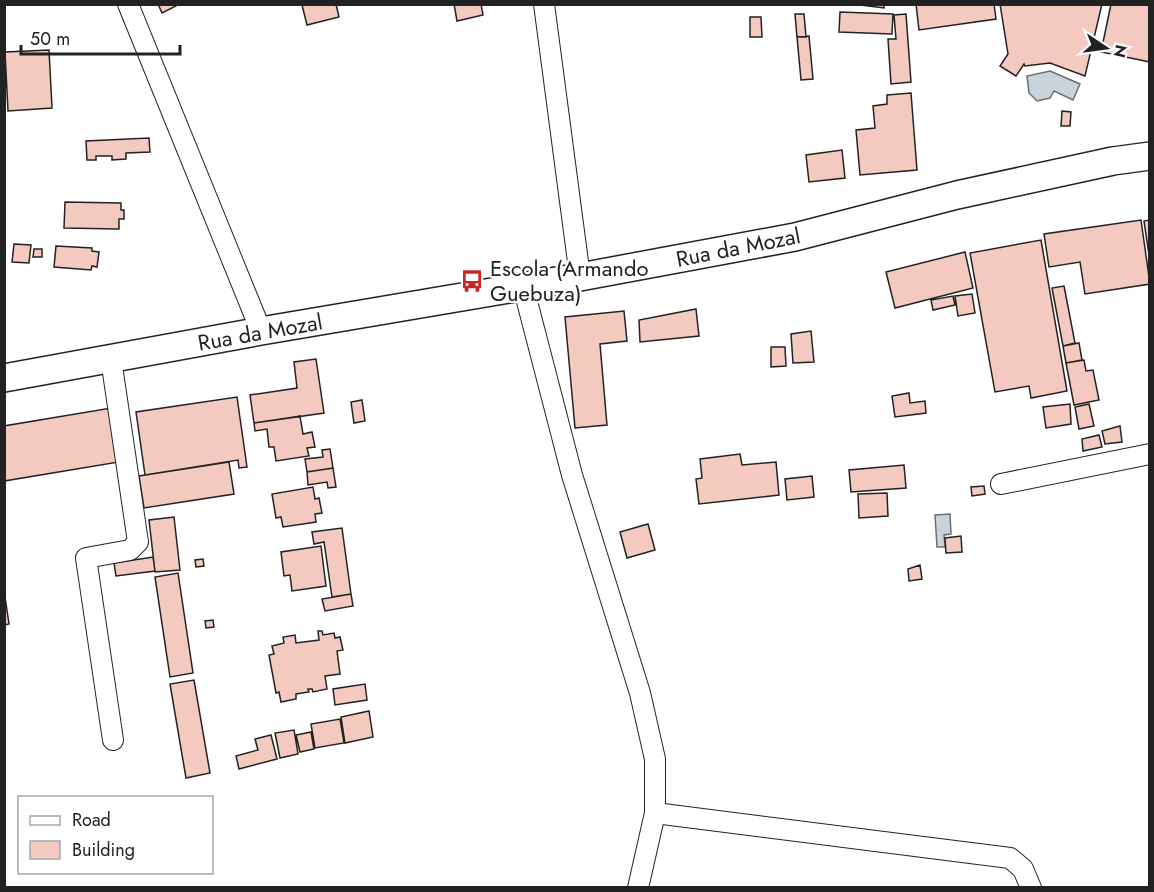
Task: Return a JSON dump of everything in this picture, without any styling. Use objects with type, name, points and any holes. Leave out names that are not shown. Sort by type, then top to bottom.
[{"type":"main road","name":"Rua da Mozal","points":[[4,378],[261,331],[580,278],[795,237],[968,193],[1113,161],[1149,156]]},
{"type":"street","points":[[128,4],[261,331]]},
{"type":"street","points":[[544,4],[580,278]]},
{"type":"street","points":[[523,286],[572,475],[640,693],[655,759],[655,813],[638,888]]},
{"type":"street","points":[[111,359],[138,542],[130,550],[87,558],[113,740]]},
{"type":"street","points":[[1001,484],[1149,454]]},
{"type":"street","points":[[655,813],[1010,858],[1023,869],[1032,888]]},
{"type":"shaded area","points":[[1050,71],[1080,84],[1073,100],[1054,91],[1050,98],[1037,101],[1029,93],[1027,76]]},
{"type":"shaded area","points":[[950,514],[951,534],[944,535],[945,547],[937,547],[935,515]]},
{"type":"building","points":[[158,4],[175,4],[176,6],[162,13]]},
{"type":"building","points":[[336,4],[339,17],[307,25],[302,5]]},
{"type":"building","points":[[454,4],[481,4],[483,15],[457,21]]},
{"type":"building","points":[[852,4],[884,4],[884,8]]},
{"type":"building","points":[[916,4],[994,4],[996,19],[919,30]]},
{"type":"building","points":[[1000,4],[1102,4],[1085,76],[1050,63],[1025,66],[1024,64],[1016,76],[1000,66],[1008,54]]},
{"type":"building","points":[[1111,4],[1150,4],[1150,62],[1101,52]]},
{"type":"building","points":[[840,12],[893,14],[892,34],[839,32]]},
{"type":"building","points":[[795,14],[804,14],[806,37],[797,37]]},
{"type":"building","points":[[906,14],[911,82],[891,84],[888,39],[896,39],[894,15]]},
{"type":"building","points":[[750,17],[761,17],[762,37],[750,37]]},
{"type":"building","points":[[809,36],[813,79],[801,80],[797,37]]},
{"type":"building","points":[[49,50],[52,108],[8,111],[5,52]]},
{"type":"building","points":[[911,93],[917,170],[860,175],[856,130],[875,128],[873,106],[887,104],[887,95]]},
{"type":"building","points":[[1062,111],[1071,112],[1070,126],[1061,126]]},
{"type":"building","points":[[149,138],[150,152],[126,153],[126,159],[112,160],[112,156],[96,156],[96,160],[87,160],[86,141]]},
{"type":"building","points":[[842,150],[845,178],[809,182],[806,155]]},
{"type":"building","points":[[65,202],[121,203],[124,219],[119,219],[119,229],[64,228]]},
{"type":"building","points":[[1141,220],[1150,284],[1085,294],[1080,262],[1049,267],[1044,234]]},
{"type":"building","points":[[1150,220],[1150,262],[1144,221]]},
{"type":"building","points":[[1041,240],[1067,391],[1031,398],[1029,386],[995,392],[970,253]]},
{"type":"building","points":[[14,244],[31,245],[29,263],[12,262]]},
{"type":"building","points":[[56,246],[92,248],[92,251],[99,252],[97,267],[92,266],[91,270],[54,267]]},
{"type":"building","points":[[34,249],[42,249],[42,257],[33,257]]},
{"type":"building","points":[[965,252],[973,288],[895,308],[886,272]]},
{"type":"building","points":[[1064,286],[1075,343],[1063,346],[1052,288]]},
{"type":"building","points":[[972,294],[975,313],[958,316],[955,296]]},
{"type":"building","points":[[953,296],[955,305],[933,310],[931,300]]},
{"type":"building","points":[[696,309],[699,336],[640,342],[639,320]]},
{"type":"building","points":[[624,311],[627,341],[600,344],[607,425],[575,428],[565,317]]},
{"type":"building","points":[[811,331],[814,362],[793,363],[791,334]]},
{"type":"building","points":[[1079,343],[1082,360],[1066,363],[1063,346]]},
{"type":"building","points":[[771,347],[785,347],[786,366],[771,367]]},
{"type":"building","points":[[316,359],[324,413],[254,423],[250,395],[297,388],[294,362]]},
{"type":"building","points":[[1084,360],[1086,371],[1093,370],[1099,400],[1074,405],[1066,363]]},
{"type":"building","points":[[909,393],[910,403],[925,401],[926,413],[895,417],[892,396]]},
{"type":"building","points":[[237,397],[247,467],[239,468],[238,460],[145,475],[136,412]]},
{"type":"building","points":[[362,400],[365,421],[354,423],[351,402]]},
{"type":"building","points":[[1070,404],[1071,424],[1046,428],[1043,407]]},
{"type":"building","points":[[1089,404],[1094,426],[1079,429],[1075,407]]},
{"type":"building","points":[[111,408],[119,462],[4,481],[4,426]]},
{"type":"building","points":[[300,416],[303,434],[312,432],[315,447],[307,448],[309,456],[276,461],[274,447],[269,447],[267,429],[255,431],[254,423]]},
{"type":"building","points":[[1120,426],[1122,442],[1105,444],[1102,431]]},
{"type":"building","points":[[1099,435],[1102,447],[1083,451],[1082,439]]},
{"type":"building","points":[[330,449],[333,468],[307,472],[305,459],[323,457],[322,450]]},
{"type":"building","points":[[740,454],[742,465],[776,462],[779,495],[699,504],[696,479],[702,478],[700,459]]},
{"type":"building","points":[[229,462],[234,494],[144,508],[139,476]]},
{"type":"building","points":[[904,465],[906,488],[851,492],[849,470]]},
{"type":"building","points":[[333,468],[336,487],[328,488],[327,482],[308,485],[307,472]]},
{"type":"building","points":[[812,476],[814,497],[787,500],[785,479]]},
{"type":"building","points":[[984,486],[985,494],[972,496],[971,487]]},
{"type":"building","points":[[313,487],[315,499],[319,498],[322,513],[315,514],[316,522],[283,527],[281,517],[276,518],[272,494]]},
{"type":"building","points":[[887,493],[888,516],[859,518],[858,494]]},
{"type":"building","points":[[174,517],[180,570],[155,572],[149,520]]},
{"type":"building","points":[[648,524],[655,550],[627,558],[620,532]]},
{"type":"building","points":[[342,528],[351,594],[332,597],[324,542],[314,544],[312,532]]},
{"type":"building","points":[[961,536],[962,552],[946,553],[945,538]]},
{"type":"building","points":[[321,546],[326,586],[292,591],[290,575],[284,576],[281,552]]},
{"type":"building","points":[[153,557],[155,571],[116,576],[114,563]]},
{"type":"building","points":[[203,559],[204,566],[196,567],[195,560]]},
{"type":"building","points":[[920,565],[922,579],[909,581],[908,569]]},
{"type":"building","points":[[178,573],[193,673],[170,677],[155,577]]},
{"type":"building","points":[[4,590],[9,624],[4,625]]},
{"type":"building","points":[[351,594],[353,606],[325,611],[322,599]]},
{"type":"building","points":[[213,620],[214,627],[206,628],[205,621]]},
{"type":"building","points":[[318,631],[322,631],[323,635],[334,633],[335,638],[340,637],[343,650],[337,651],[340,674],[325,676],[327,689],[313,692],[312,689],[308,689],[309,692],[296,694],[296,699],[281,702],[279,692],[276,693],[269,655],[274,654],[272,646],[284,643],[283,637],[295,635],[296,643],[319,640]]},
{"type":"building","points":[[194,680],[210,773],[186,778],[170,684]]},
{"type":"building","points":[[365,684],[367,700],[335,705],[333,689]]},
{"type":"building","points":[[369,711],[373,737],[345,743],[341,717]]},
{"type":"building","points":[[340,719],[344,743],[315,748],[311,724]]},
{"type":"building","points":[[294,730],[298,754],[280,758],[275,733]]},
{"type":"building","points":[[311,732],[314,749],[300,752],[296,735]]},
{"type":"building","points":[[271,735],[277,759],[239,769],[236,756],[258,750],[255,739]]},
{"type":"place","name":"Escola (Armando Guebuza)","points":[[472,281]]}]
